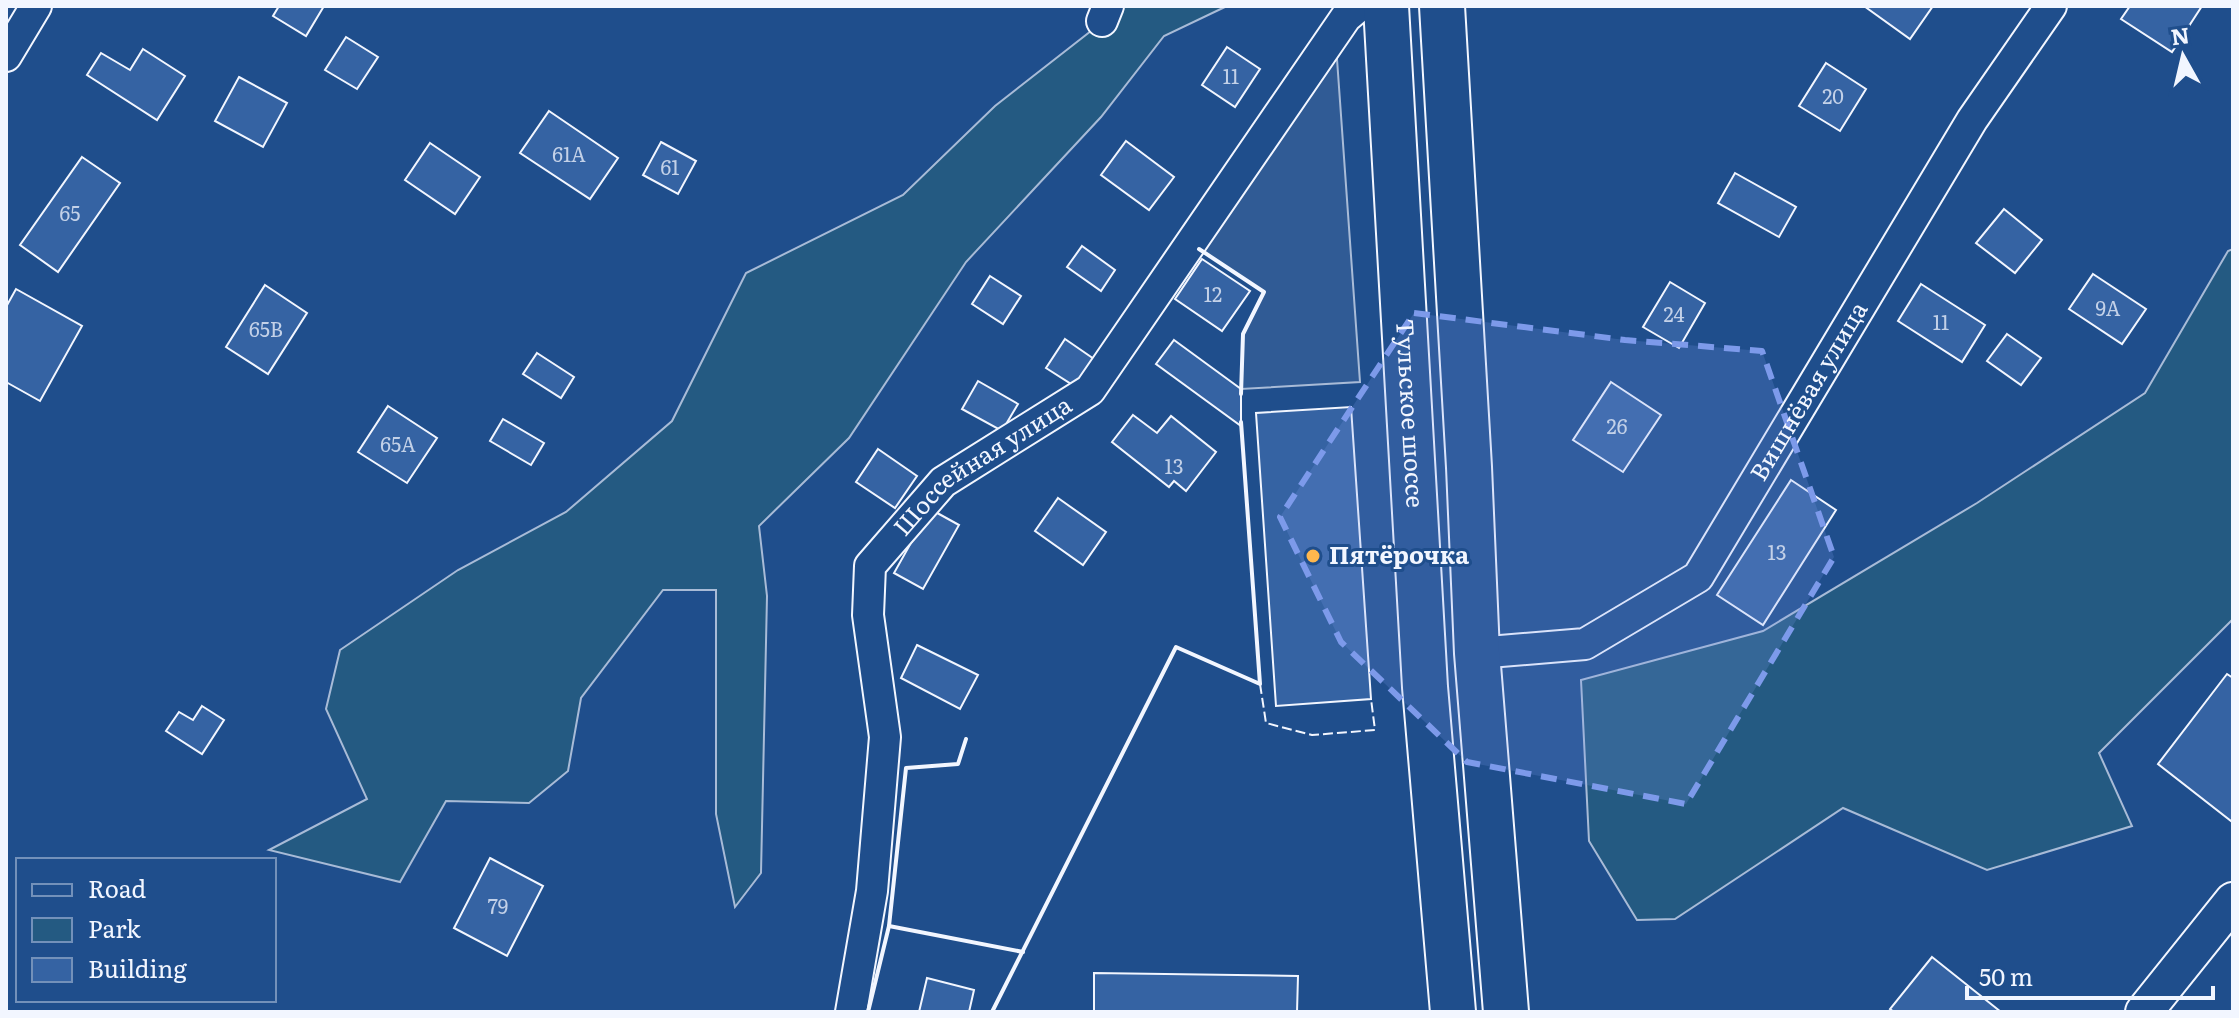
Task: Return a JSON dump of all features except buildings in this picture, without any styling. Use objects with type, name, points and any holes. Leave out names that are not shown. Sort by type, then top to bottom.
[{"type":"main road","name":"Тульское шоссе","points":[[1386,6],[1425,687],[1453,1012]]},
{"type":"main road","points":[[1442,6],[1477,653],[1506,1012]]},
{"type":"street","points":[[6,56],[36,6]]},
{"type":"street","name":"Шоссейная улица","points":[[851,1012],[872,891],[885,737],[868,615],[870,566],[943,482],[1090,390],[1346,17],[1359,6]]},
{"type":"street","name":"Вишнёвая улица","points":[[1477,653],[1585,644],[1698,577],[1972,120],[2051,6]]},
{"type":"street","points":[[2144,1012],[2233,901]]},
{"type":"highlighted area","points":[[1414,313],[1625,340],[1762,351],[1834,557],[1686,804],[1467,762],[1341,642],[1280,517]]},
{"type":"green space","points":[[1123,6],[1227,6],[1164,36],[1101,117],[966,262],[849,438],[759,526],[767,596],[761,873],[735,907],[716,814],[716,590],[663,590],[581,698],[568,771],[529,803],[446,801],[400,882],[269,850],[367,799],[326,709],[340,650],[458,570],[566,512],[672,421],[746,273],[903,195],[995,106]]},
{"type":"green space","points":[[2233,249],[2233,619],[2099,753],[2132,826],[1987,870],[1843,808],[1675,919],[1637,920],[1589,841],[1581,680],[1763,631],[1977,503],[2145,393],[2228,251]]},
{"type":"shaded area","points":[[1336,45],[1360,382],[1241,389],[1243,334],[1264,292],[1197,248]]},
{"type":"fence","points":[[1260,684],[1266,723],[1312,735],[1375,730],[1371,699]]},
{"type":"wall","points":[[1199,249],[1264,292],[1243,334],[1241,394]]},
{"type":"wall","points":[[992,1012],[1176,647],[1260,684],[1241,422]]},
{"type":"wall","points":[[868,1012],[889,926],[906,768],[958,764],[966,739]]},
{"type":"wall","points":[[889,926],[1023,952]]},
{"type":"place","name":"Пятёрочка","points":[[1313,556]]}]
